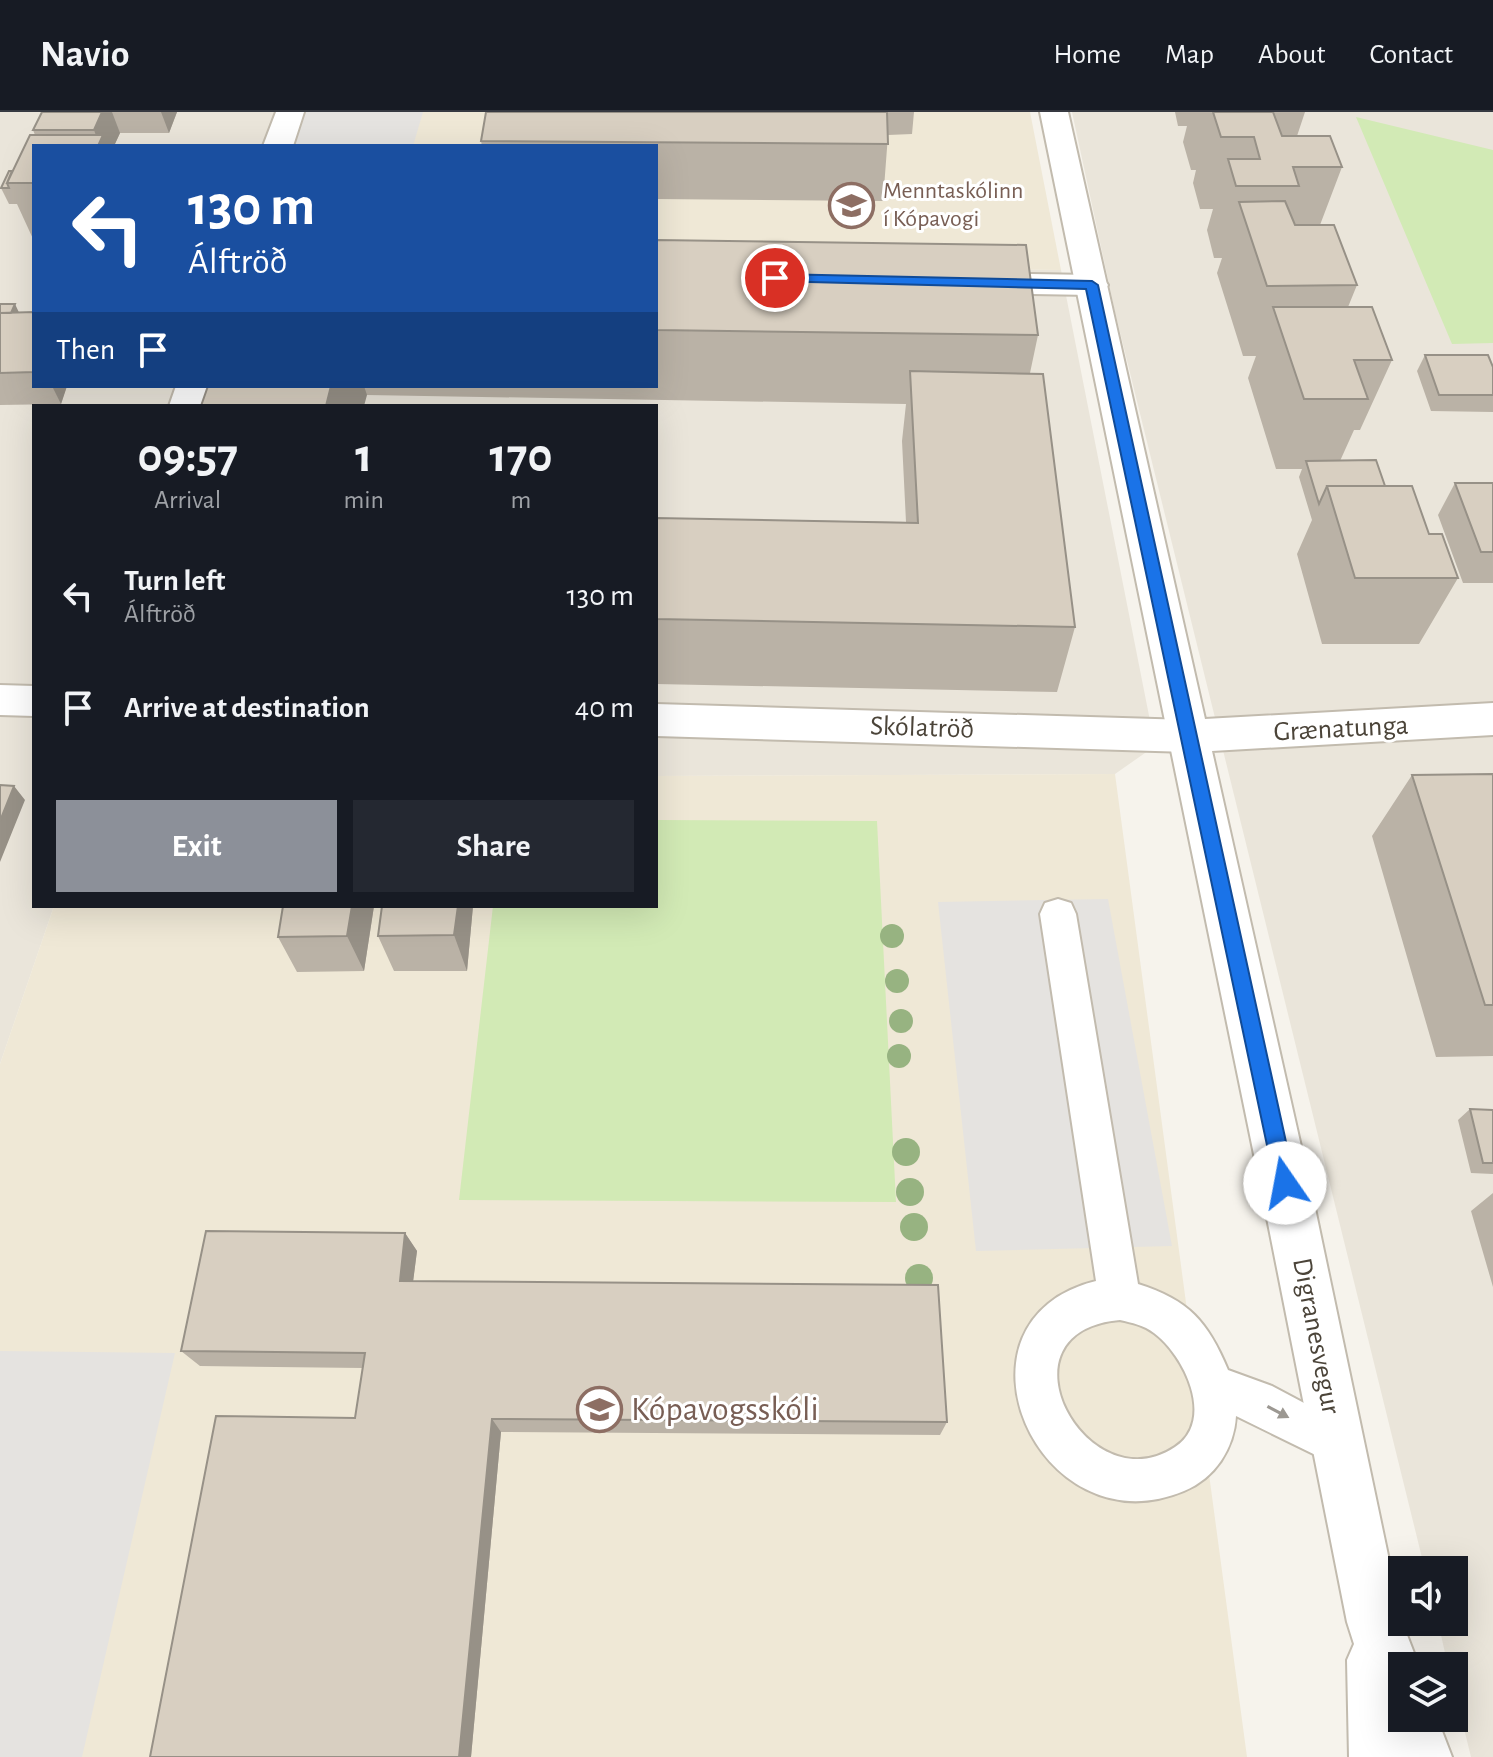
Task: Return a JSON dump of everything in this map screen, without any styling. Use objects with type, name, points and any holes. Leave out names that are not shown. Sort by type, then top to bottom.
[{"type":"street","points":[[279,144],[290,112]]},
{"type":"street","name":"Digranesvegur","points":[[1054,112],[1375,1622],[1388,1660]]},
{"type":"street","points":[[938,282],[1092,285]]},
{"type":"street","points":[[0,700],[32,701]]},
{"type":"street","name":"Grænatunga","points":[[1188,736],[1493,719]]},
{"type":"street","name":"Skólatröð","points":[[658,720],[1188,736]]},
{"type":"street","name":"Digranesvegur","points":[[1375,1622],[1379,1757]]},
{"type":"street","points":[[1413,1732],[1422,1757]]},
{"type":"lane","points":[[1058,914],[1120,1299]]},
{"type":"lane","points":[[1120,1299],[1146,1306],[1170,1318],[1190,1337],[1205,1360],[1214,1387],[1215,1418],[1205,1446],[1184,1469],[1156,1481],[1126,1482],[1093,1472],[1066,1452],[1046,1425],[1036,1394],[1035,1363],[1045,1335],[1065,1315],[1091,1302],[1120,1299]]},
{"type":"lane","points":[[1214,1387],[1257,1401],[1338,1444]]},
{"type":"shaded area","points":[[0,112],[300,112],[288,144],[32,144],[32,388],[658,388],[658,265],[1061,270],[1155,746],[1115,774],[658,776],[658,404],[32,404],[32,908],[53,908],[0,1064]]},
{"type":"shaded area","name":"Menntaskólinn í Kópavogi","points":[[300,112],[1030,112],[1061,270],[658,265],[658,144],[288,144]]},
{"type":"shaded area","points":[[306,112],[423,112],[414,144],[295,144]]},
{"type":"shaded area","points":[[1072,112],[1493,112],[1493,1757],[1471,1757],[1465,1732],[1468,1732],[1468,1652],[1445,1652],[1441,1636],[1468,1636],[1468,1556],[1422,1556],[1115,312]]},
{"type":"shaded area","name":"Kópavogsskóli","points":[[1115,774],[1247,1757],[0,1757],[0,1064],[53,908],[658,908],[658,776]]},
{"type":"shaded area","points":[[1108,899],[1172,1246],[976,1251],[938,902]]},
{"type":"shaded area","points":[[0,1351],[175,1353],[82,1757],[0,1757]]},
{"type":"green space","points":[[1356,117],[1493,150],[1493,343],[1452,344]]},
{"type":"green space","points":[[658,820],[877,821],[896,1202],[459,1200],[493,908],[658,908]]},
{"type":"building","points":[[42,112],[102,112],[94,130],[33,130]]},
{"type":"building","points":[[486,112],[887,112],[888,144],[481,141]]},
{"type":"building","points":[[1213,112],[1273,112],[1282,136],[1330,136],[1342,167],[1293,167],[1299,186],[1236,186],[1228,159],[1260,159],[1254,137],[1221,137]]},
{"type":"building","points":[[30,135],[103,135],[99,144],[32,144],[32,183],[7,183]]},
{"type":"building","points":[[9,171],[12,171],[7,183],[9,188],[1,188]]},
{"type":"building","points":[[1285,201],[1295,225],[1334,225],[1357,285],[1267,286],[1239,202]]},
{"type":"building","points":[[658,240],[1026,245],[1038,335],[658,330]]},
{"type":"building","points":[[0,304],[15,304],[11,313],[0,313]]},
{"type":"building","points":[[1273,307],[1372,307],[1392,360],[1354,360],[1368,399],[1304,399]]},
{"type":"building","points":[[32,312],[32,372],[0,373],[0,313]]},
{"type":"building","points":[[1425,355],[1488,355],[1493,367],[1493,395],[1439,395]]},
{"type":"building","points":[[910,371],[1043,374],[1075,627],[658,619],[658,518],[918,523]]},
{"type":"building","points":[[207,388],[330,388],[326,404],[202,404]]},
{"type":"building","points":[[1376,460],[1385,486],[1327,486],[1319,504],[1306,461]]},
{"type":"building","points":[[1455,483],[1493,483],[1493,552],[1481,552]]},
{"type":"building","points":[[1327,486],[1412,486],[1429,534],[1442,534],[1458,578],[1355,578]]},
{"type":"building","points":[[1493,774],[1493,1005],[1485,1005],[1412,775]]},
{"type":"building","points":[[0,785],[14,786],[0,821]]},
{"type":"building","points":[[283,908],[352,908],[347,936],[278,937]]},
{"type":"building","points":[[382,908],[458,908],[454,935],[378,936]]},
{"type":"building","points":[[1470,1109],[1493,1110],[1493,1163],[1483,1163]]},
{"type":"building","points":[[206,1231],[405,1233],[400,1281],[938,1285],[947,1422],[492,1419],[459,1757],[150,1757],[216,1416],[355,1418],[365,1353],[181,1351]]},
{"type":"place","name":"Menntaskólinn í Kópavogi","points":[[852,205]]},
{"type":"place","name":"Kópavogsskóli","points":[[600,1410]]},
{"type":"route","points":[[775,278],[1092,285],[1285,1183]]}]
